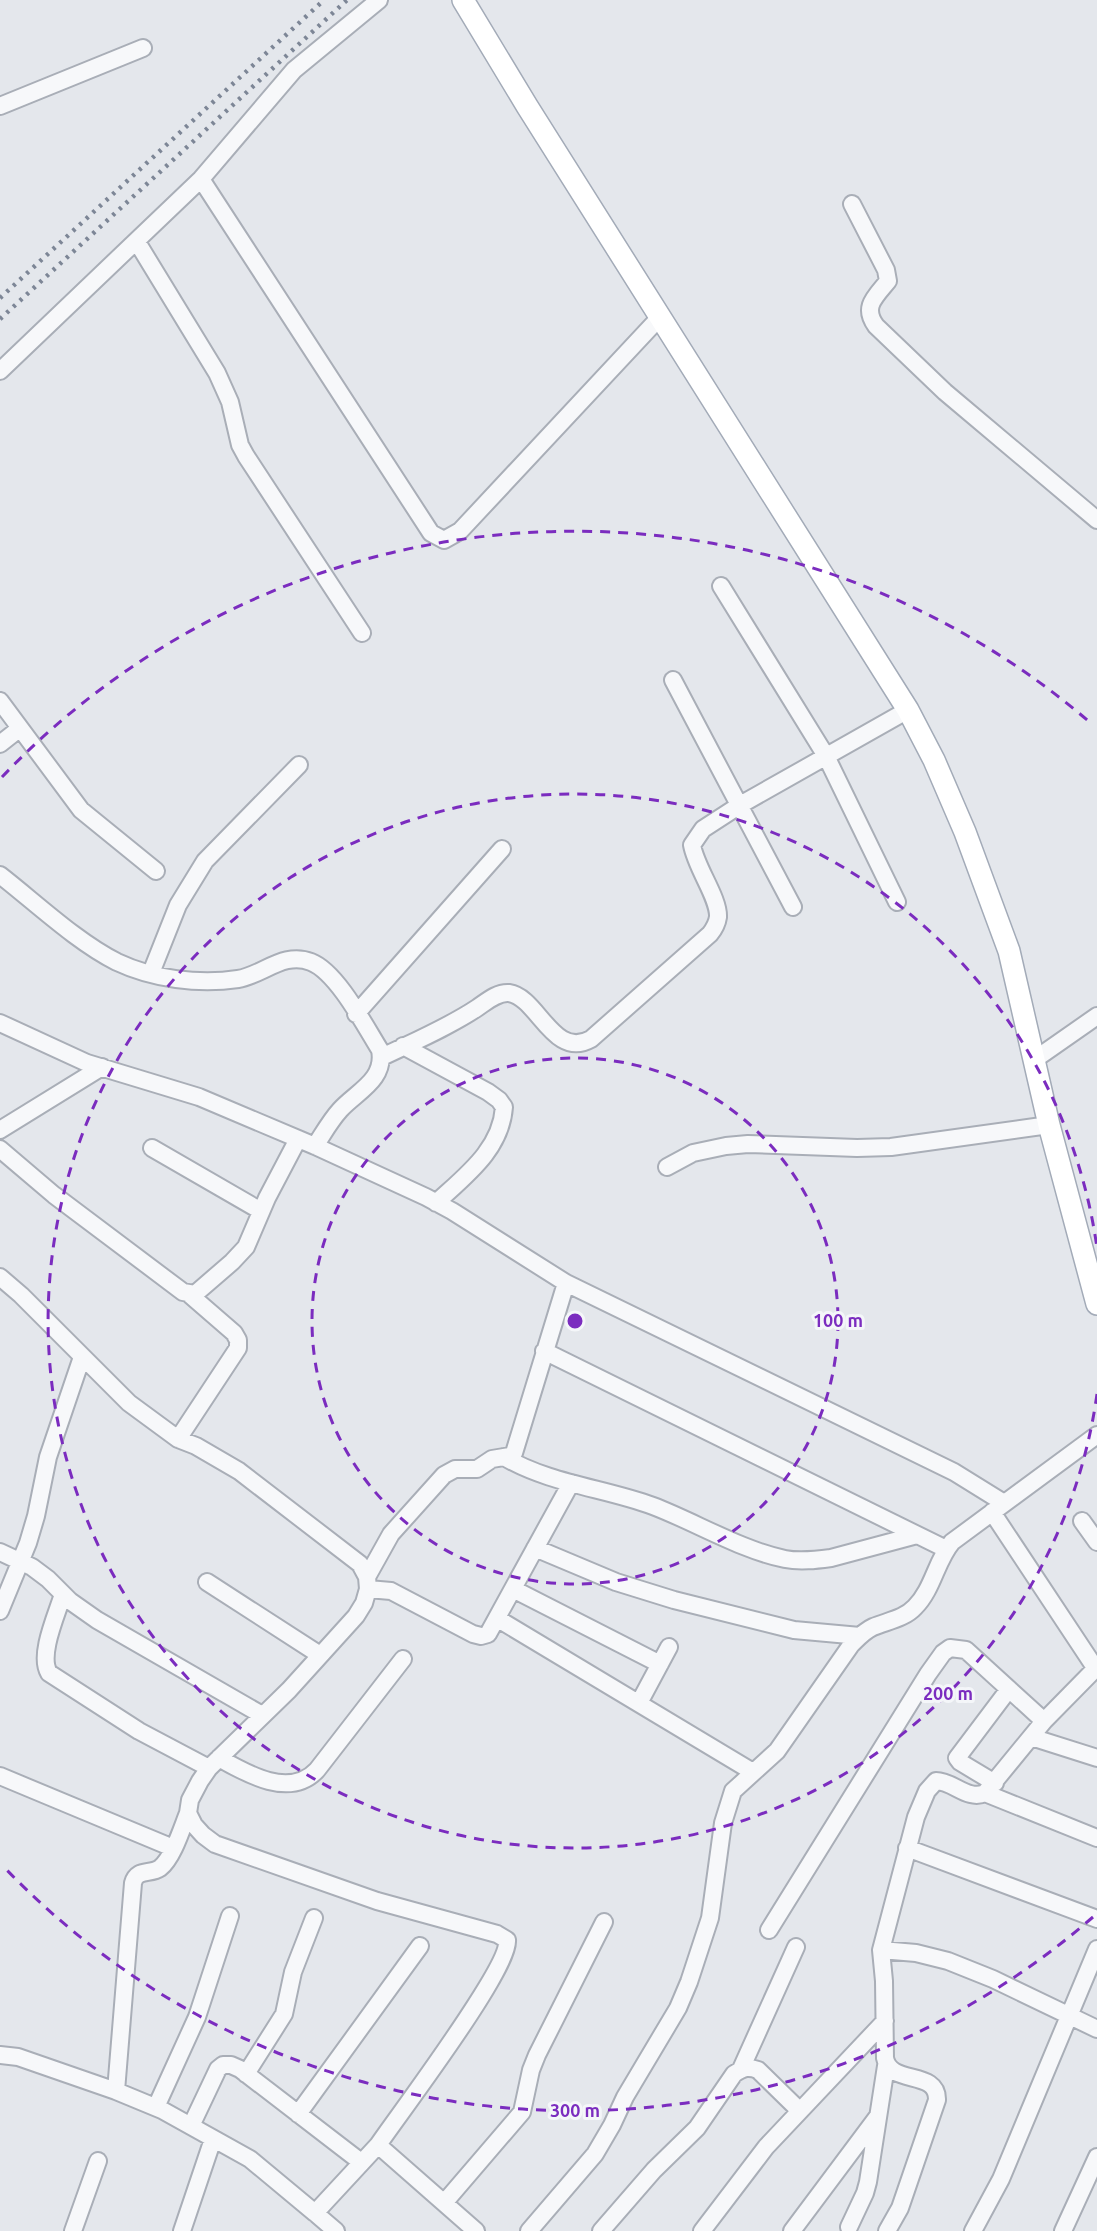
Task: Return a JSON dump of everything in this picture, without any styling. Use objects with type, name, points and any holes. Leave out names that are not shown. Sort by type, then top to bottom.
[{"type":"main road","points":[[463,0],[527,106],[908,710],[934,760],[965,832],[1009,951],[1049,1125],[1097,1304]]},
{"type":"street","points":[[0,371],[201,179],[294,70],[379,0]]},
{"type":"street","points":[[0,106],[143,48]]},
{"type":"street","points":[[201,179],[431,533],[437,538],[444,540],[460,531],[660,317]]},
{"type":"street","points":[[852,204],[886,270],[888,281],[870,307],[870,317],[876,326],[945,392],[1097,520]]},
{"type":"street","points":[[137,242],[217,373],[230,402],[240,445],[246,456],[362,633]]},
{"type":"street","points":[[721,586],[826,756],[897,902]]},
{"type":"street","points":[[673,680],[793,907]]},
{"type":"street","points":[[0,701],[81,810],[156,871]]},
{"type":"street","points":[[382,1057],[465,1016],[502,993],[512,993],[523,1001],[564,1040],[572,1044],[583,1043],[591,1039],[710,934],[716,925],[718,915],[716,904],[694,858],[692,845],[703,829],[740,805],[908,710]]},
{"type":"street","points":[[0,744],[20,729]]},
{"type":"street","points":[[151,974],[178,905],[205,861],[299,765]]},
{"type":"street","points":[[356,1014],[502,849]]},
{"type":"street","points":[[0,875],[89,945],[118,963],[151,974],[224,981],[246,978],[281,962],[303,959],[326,971],[338,985],[380,1050],[382,1057],[377,1074],[371,1083],[340,1110],[315,1146]]},
{"type":"street","points":[[1034,1060],[1097,1016]]},
{"type":"street","points":[[0,1023],[72,1057],[199,1097],[315,1146],[436,1203],[566,1283],[954,1472],[998,1508],[1096,1668],[1044,1721],[990,1788],[980,1796],[943,1781],[936,1781],[931,1784],[916,1817],[881,1950],[886,2066],[865,2193],[849,2227]]},
{"type":"street","points":[[403,1046],[488,1092],[504,1107],[499,1131],[484,1156],[436,1203]]},
{"type":"street","points":[[0,1130],[102,1067]]},
{"type":"street","points":[[667,1167],[693,1154],[726,1146],[891,1147],[1049,1125]]},
{"type":"street","points":[[189,1294],[201,1291],[246,1247],[261,1211],[298,1139]]},
{"type":"street","points":[[152,1148],[261,1211]]},
{"type":"street","points":[[0,1149],[54,1195],[189,1294],[234,1333],[238,1340],[238,1348],[178,1439]]},
{"type":"street","points":[[0,1277],[129,1403],[178,1439],[196,1446],[238,1471],[360,1564],[368,1583],[391,1591],[474,1634],[482,1636],[488,1634],[498,1619],[571,1483]]},
{"type":"street","points":[[116,2091],[134,1877],[139,1873],[156,1870],[168,1859],[188,1813],[190,1800],[214,1763],[356,1616],[364,1603],[368,1583],[391,1534],[444,1475],[455,1469],[477,1469],[492,1459],[514,1453],[566,1283]]},
{"type":"street","points":[[544,1351],[946,1549]]},
{"type":"street","points":[[0,1611],[36,1516],[53,1440],[82,1357]]},
{"type":"street","points":[[530,2231],[599,2148],[625,2097],[678,2008],[710,1918],[727,1805],[733,1791],[777,1751],[851,1645],[871,1628],[904,1616],[916,1607],[927,1591],[946,1549],[952,1542],[1097,1436]]},
{"type":"street","points":[[504,1457],[521,1467],[653,1506],[753,1549],[785,1559],[831,1558],[917,1535]]},
{"type":"street","points":[[1082,1521],[1097,1542]]},
{"type":"street","points":[[536,1548],[645,1592],[794,1630],[860,1636]]},
{"type":"street","points":[[0,1552],[21,1560],[48,1579],[63,1594],[97,1620],[262,1715]]},
{"type":"street","points":[[207,1582],[320,1655]]},
{"type":"street","points":[[513,1589],[660,1664]]},
{"type":"street","points":[[63,1594],[46,1652],[46,1668],[49,1673],[139,1731],[255,1778],[297,1783],[305,1781],[317,1770],[403,1659]]},
{"type":"street","points":[[498,1619],[753,1772]]},
{"type":"street","points":[[639,1703],[669,1647]]},
{"type":"street","points":[[769,1930],[943,1653],[950,1648],[966,1650],[1044,1721]]},
{"type":"street","points":[[1009,1689],[957,1758],[990,1788],[1097,1838]]},
{"type":"street","points":[[1031,1737],[1097,1758]]},
{"type":"street","points":[[0,1776],[173,1848]]},
{"type":"street","points":[[0,2055],[18,2057],[156,2107],[250,2159],[321,2224],[362,2162],[378,2145],[485,1991],[507,1951],[507,1940],[497,1934],[376,1901],[215,1844],[194,1825],[188,1813]]},
{"type":"street","points":[[907,1848],[1097,1919]]},
{"type":"street","points":[[156,2107],[197,2017],[230,1916]]},
{"type":"street","points":[[246,2074],[284,2014],[293,1972],[314,1918]]},
{"type":"street","points":[[444,2202],[522,2112],[531,2070],[537,2055],[604,1922]]},
{"type":"street","points":[[298,2114],[420,1946]]},
{"type":"street","points":[[741,2069],[796,1947]]},
{"type":"street","points":[[973,2231],[1001,2179],[1097,1949]]},
{"type":"street","points":[[881,1950],[916,1953],[948,1961],[993,1979],[1097,2029]]},
{"type":"street","points":[[702,2231],[766,2147],[885,2021]]},
{"type":"street","points":[[191,2126],[218,2069],[223,2065],[231,2065],[362,2162]]},
{"type":"street","points":[[886,2066],[893,2072],[923,2080],[932,2085],[937,2092],[900,2208],[887,2231]]},
{"type":"street","points":[[601,2231],[654,2170],[697,2128],[734,2074],[741,2069],[751,2067],[758,2070],[800,2111]]},
{"type":"street","points":[[792,2231],[880,2113]]},
{"type":"street","points":[[182,2231],[213,2139]]},
{"type":"street","points":[[378,2145],[476,2231]]},
{"type":"street","points":[[1063,2231],[1097,2157]]},
{"type":"street","points":[[73,2231],[98,2161]]},
{"type":"railway","points":[[0,298],[324,0]]},
{"type":"railway","points":[[0,319],[347,0]]}]
